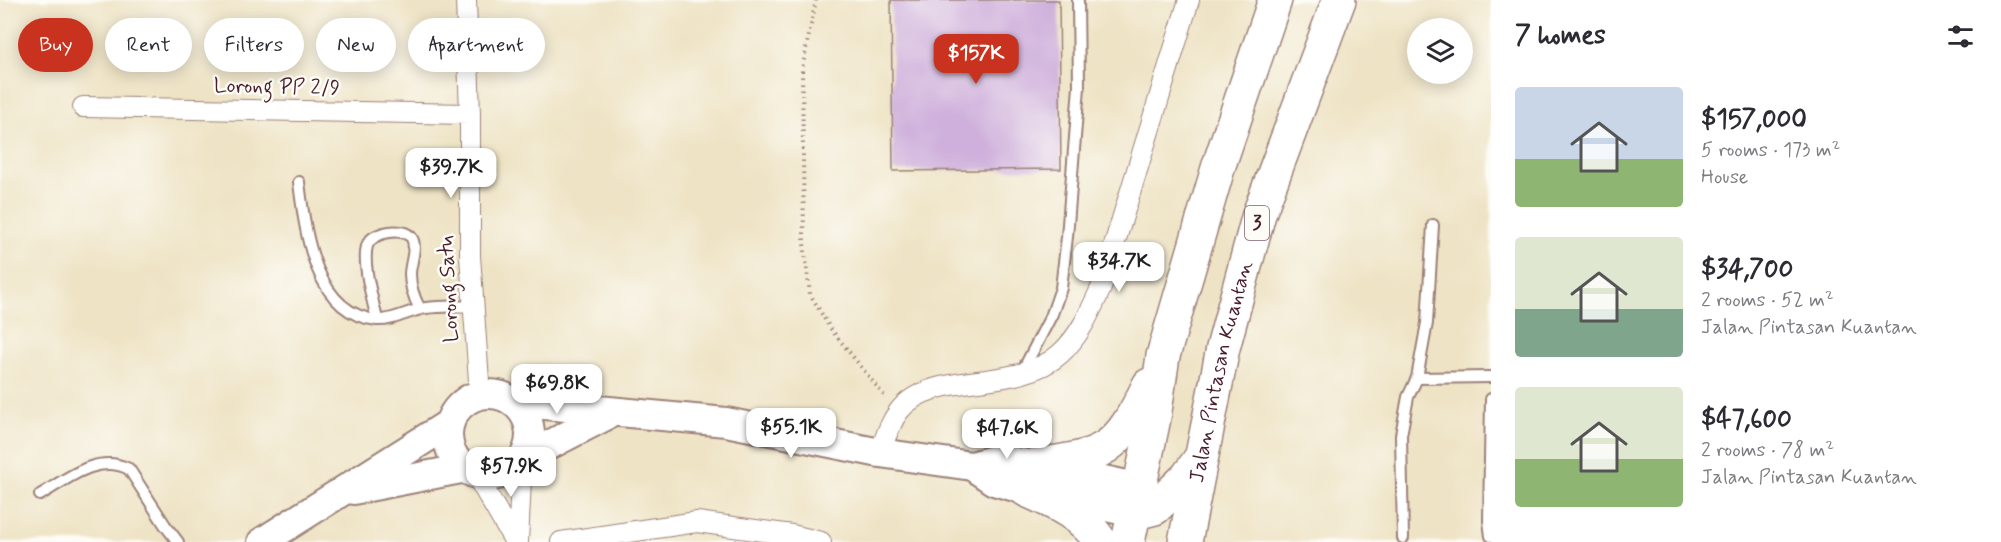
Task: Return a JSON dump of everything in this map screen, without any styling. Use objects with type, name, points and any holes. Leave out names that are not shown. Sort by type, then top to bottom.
[{"type":"highway","points":[[1139,513],[1163,356],[1220,165],[1275,0]]},
{"type":"highway","name":"Jalan Pintasan Kuantan","points":[[1185,542],[1223,348],[1259,214],[1339,0]]},
{"type":"highway","points":[[1101,542],[1081,518],[1064,507],[1030,478],[1090,456],[1116,440],[1129,423],[1163,356]]},
{"type":"highway","points":[[1154,418],[1189,426],[1202,420],[1212,405]]},
{"type":"highway","points":[[1139,513],[1187,477],[1203,454]]},
{"type":"highway","points":[[1139,513],[1177,531],[1180,542]]},
{"type":"street","name":"Lorong Satu","points":[[466,0],[470,114],[470,256],[480,395]]},
{"type":"street","points":[[880,453],[889,428],[898,412],[915,398],[939,387],[1021,375],[1058,356],[1072,342],[1086,320],[1101,288],[1189,0]]},
{"type":"street","name":"Lorong PP 2/9","points":[[83,107],[470,114]]},
{"type":"street","points":[[262,542],[450,423],[461,405],[480,395],[491,394],[503,396],[513,402],[527,418],[530,428],[530,440],[522,459],[516,542]]},
{"type":"street","points":[[513,402],[726,422],[880,453],[972,466],[997,459],[1030,478],[1139,513]]},
{"type":"street","points":[[337,494],[470,470],[488,475],[501,474],[522,459],[613,412]]},
{"type":"street","points":[[450,423],[449,443],[458,461],[470,470],[516,542]]},
{"type":"street","points":[[561,542],[697,522],[821,542]]},
{"type":"lane","points":[[1021,375],[1052,314],[1060,288],[1067,237],[1079,87],[1078,0]]},
{"type":"lane","points":[[299,182],[308,244],[329,290],[338,303],[348,311],[377,320],[420,309],[472,306]]},
{"type":"lane","points":[[1403,538],[1401,435],[1408,397],[1417,378],[1427,323],[1433,225]]},
{"type":"lane","points":[[377,320],[366,258],[368,244],[374,237],[386,232],[401,231],[413,242],[410,276],[414,297],[420,309]]},
{"type":"lane","points":[[1417,378],[1491,377]]},
{"type":"lane","points":[[1491,399],[1489,521],[1491,536]]},
{"type":"lane","points":[[40,495],[79,472],[99,464],[110,462],[120,465],[129,469],[178,542]]},
{"type":"path","points":[[816,0],[802,69],[804,244],[810,294],[830,328],[898,412]]},
{"type":"building","points":[[891,0],[1059,0],[1061,169],[893,171]]}]
